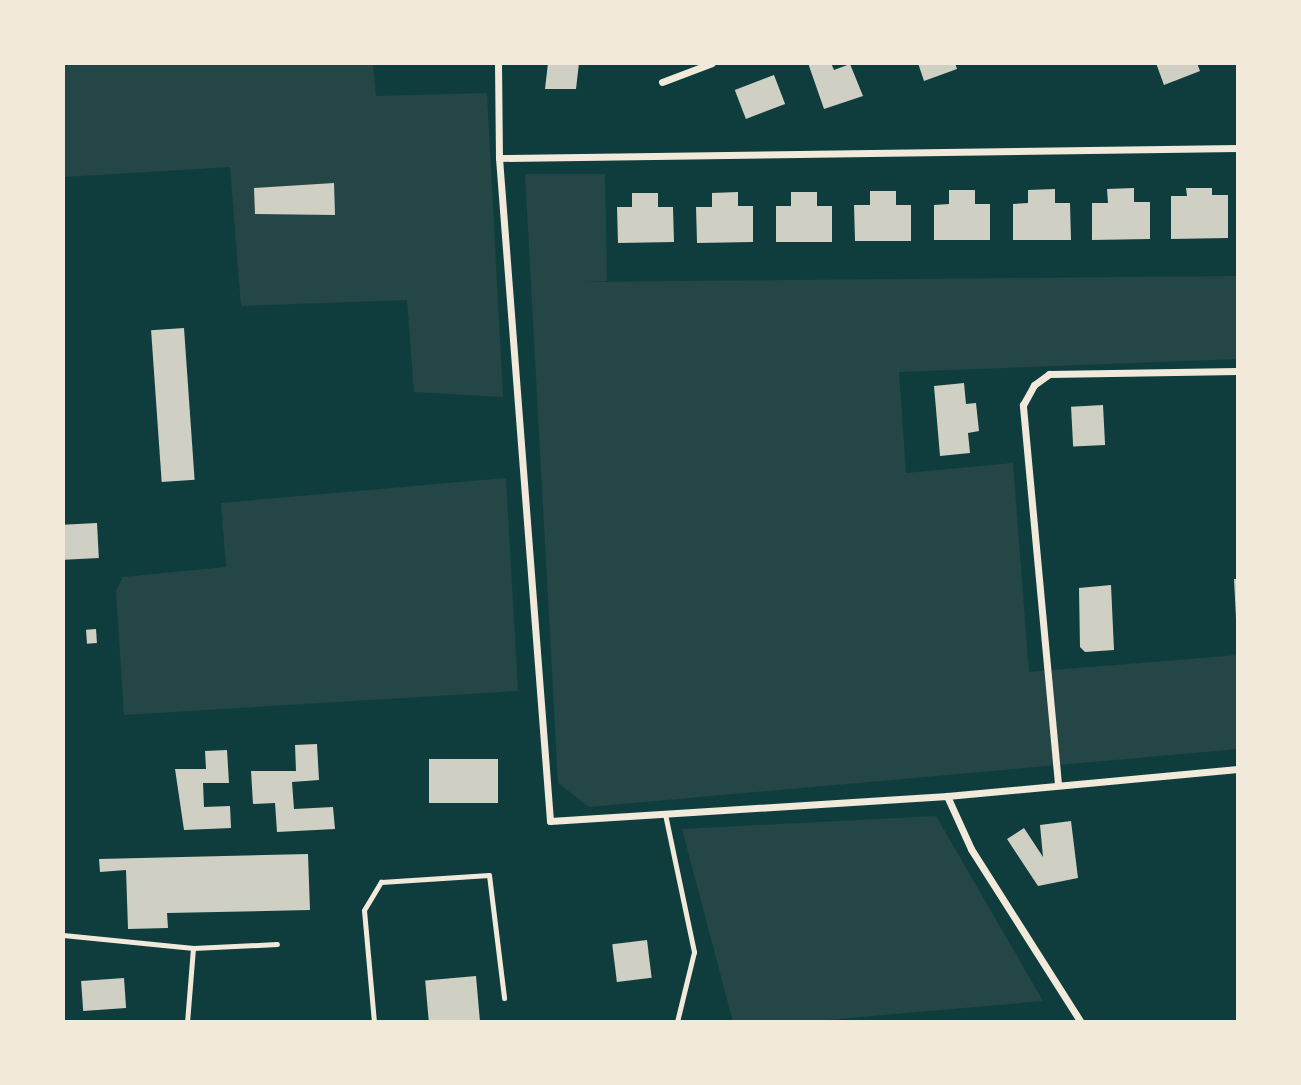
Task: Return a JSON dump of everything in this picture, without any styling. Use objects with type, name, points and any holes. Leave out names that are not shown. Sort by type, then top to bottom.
[{"type":"street","points":[[498,63],[499,158],[550,821],[947,796],[1238,769]]},
{"type":"street","points":[[662,82],[712,63]]},
{"type":"street","points":[[499,158],[1238,148]]},
{"type":"street","points":[[1058,784],[1023,405],[1034,385],[1049,374],[1238,371]]},
{"type":"street","points":[[947,796],[971,849],[1081,1022]]},
{"type":"lane","points":[[665,814],[694,952],[677,1022]]},
{"type":"lane","points":[[374,1022],[364,910],[381,882],[489,875],[504,998]]},
{"type":"lane","points":[[63,934],[193,948],[276,944]]},
{"type":"lane","points":[[187,1022],[193,948]]},
{"type":"shaded area","points":[[63,63],[373,63],[376,96],[487,93],[503,397],[414,392],[407,300],[241,306],[230,167],[63,177]]},
{"type":"shaded area","points":[[525,174],[605,174],[607,281],[585,282],[1238,276],[1238,359],[899,372],[906,473],[1013,463],[1029,672],[1238,655],[1238,749],[589,807],[558,783]]},
{"type":"shaded area","points":[[506,478],[518,691],[124,715],[116,591],[123,577],[226,567],[221,503]]},
{"type":"shaded area","points":[[936,816],[1043,1001],[804,1022],[733,1022],[682,829]]},
{"type":"building","points":[[548,63],[579,63],[576,89],[545,89]]},
{"type":"building","points":[[808,63],[831,63],[834,70],[850,64],[863,96],[824,109]]},
{"type":"building","points":[[918,63],[955,63],[957,69],[924,81]]},
{"type":"building","points":[[1156,63],[1197,63],[1200,71],[1164,85]]},
{"type":"building","points":[[774,75],[785,104],[746,119],[735,90]]},
{"type":"building","points":[[334,183],[335,215],[255,214],[254,188]]},
{"type":"building","points":[[1134,188],[1134,202],[1150,202],[1150,239],[1092,240],[1092,203],[1108,203],[1107,189]]},
{"type":"building","points":[[1186,188],[1212,188],[1212,195],[1228,195],[1228,238],[1171,239],[1171,196],[1187,196]]},
{"type":"building","points":[[1055,189],[1055,203],[1070,203],[1071,240],[1013,240],[1013,204],[1028,203],[1028,190]]},
{"type":"building","points":[[949,190],[975,190],[975,204],[990,204],[990,240],[934,240],[934,205],[949,204]]},
{"type":"building","points":[[870,191],[896,191],[896,205],[911,205],[911,241],[855,241],[854,205],[870,205]]},
{"type":"building","points":[[738,192],[738,206],[753,206],[753,242],[697,243],[696,207],[712,207],[712,193]]},
{"type":"building","points":[[791,192],[817,192],[817,206],[832,206],[832,242],[776,242],[776,206],[791,206]]},
{"type":"building","points":[[632,193],[658,193],[658,207],[673,207],[674,242],[618,243],[617,207],[632,207]]},
{"type":"building","points":[[184,328],[195,480],[162,482],[151,330]]},
{"type":"building","points":[[964,383],[966,404],[976,403],[979,431],[968,433],[970,453],[940,456],[934,386]]},
{"type":"building","points":[[1103,405],[1105,445],[1073,447],[1071,407]]},
{"type":"building","points":[[97,523],[99,558],[65,560],[63,525]]},
{"type":"building","points":[[1234,579],[1238,579],[1238,618],[1236,618]]},
{"type":"building","points":[[1111,585],[1114,650],[1085,652],[1080,647],[1079,588]]},
{"type":"building","points":[[96,629],[97,643],[87,644],[86,630]]},
{"type":"building","points":[[317,744],[319,780],[292,782],[294,809],[333,807],[335,829],[277,832],[275,803],[253,804],[251,771],[296,771],[295,745]]},
{"type":"building","points":[[227,750],[229,783],[203,783],[204,807],[230,806],[231,828],[184,830],[175,769],[206,769],[205,751]]},
{"type":"building","points":[[429,759],[498,759],[498,803],[429,803]]},
{"type":"building","points":[[1071,821],[1078,878],[1038,886],[1007,839],[1024,828],[1043,857],[1040,825]]},
{"type":"building","points":[[308,854],[310,910],[167,913],[168,928],[128,929],[126,870],[100,872],[99,859]]},
{"type":"building","points":[[647,940],[652,978],[617,982],[612,944]]},
{"type":"building","points":[[476,976],[480,1022],[429,1022],[425,980]]},
{"type":"building","points":[[124,978],[126,1008],[83,1011],[81,981]]}]
